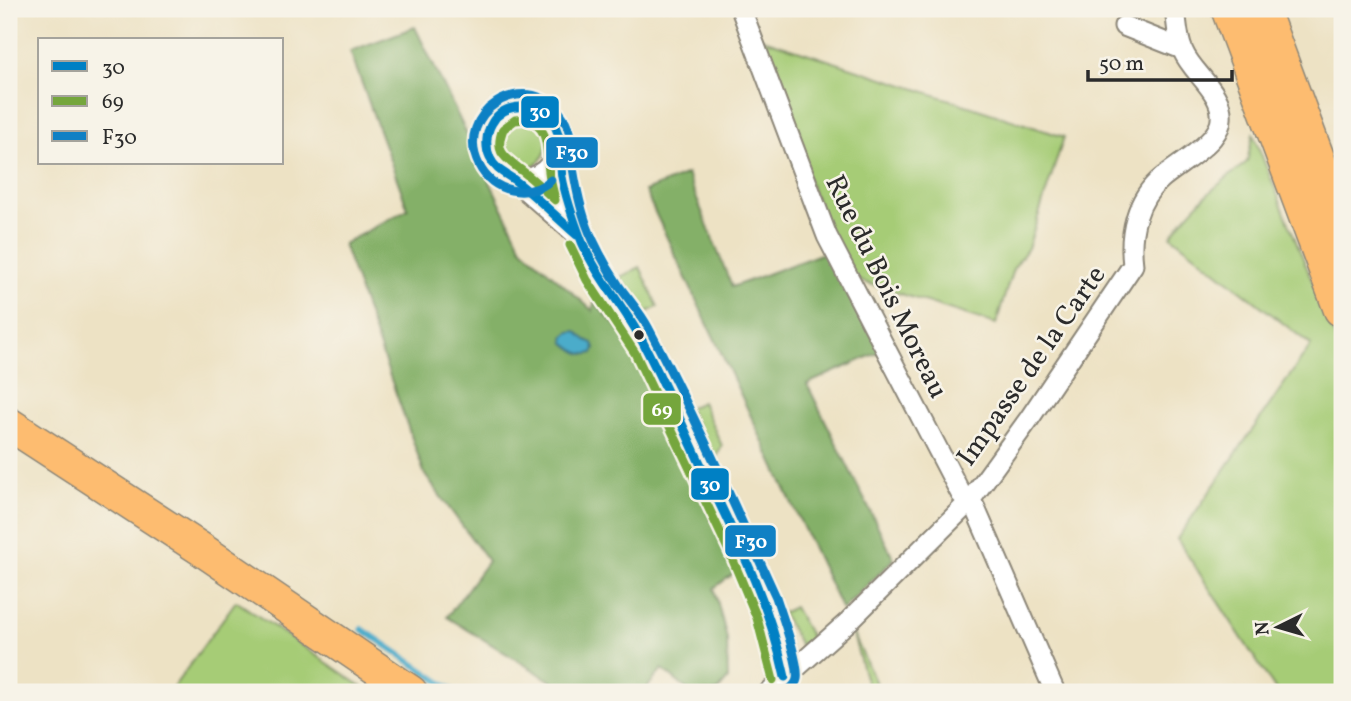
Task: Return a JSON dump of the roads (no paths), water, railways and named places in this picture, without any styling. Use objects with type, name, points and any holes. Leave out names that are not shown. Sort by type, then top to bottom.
[{"type":"highway","points":[[1230,9],[1342,308]]},
{"type":"highway","points":[[1261,9],[1342,229]]},
{"type":"main road","points":[[9,404],[201,548]]},
{"type":"main road","points":[[9,424],[201,548],[411,692]]},
{"type":"street","name":"Rue du Bois Moreau","points":[[741,9],[827,236],[961,494],[975,508],[1055,692]]},
{"type":"street","name":"Impasse de la Carte","points":[[769,692],[849,621],[969,502],[1029,419],[1133,265],[1131,250],[1134,221],[1143,199],[1159,180],[1201,149],[1219,127],[1221,111],[1218,101],[1182,49],[1175,9]]},
{"type":"street","points":[[1124,26],[1182,49]]},
{"type":"street","points":[[577,235],[492,164],[485,140],[496,117],[506,110],[529,107],[540,111],[555,128],[562,175],[577,235],[603,284],[639,335],[696,455],[764,601],[776,635],[785,677]]},
{"type":"street","points":[[513,179],[525,180],[547,171],[558,150]]},
{"type":"water","points":[[576,331],[593,343],[593,353],[581,353],[565,343],[564,337]]},
{"type":"waterway","points":[[1338,489],[1342,497]]},
{"type":"waterway","points":[[362,629],[455,692]]}]
